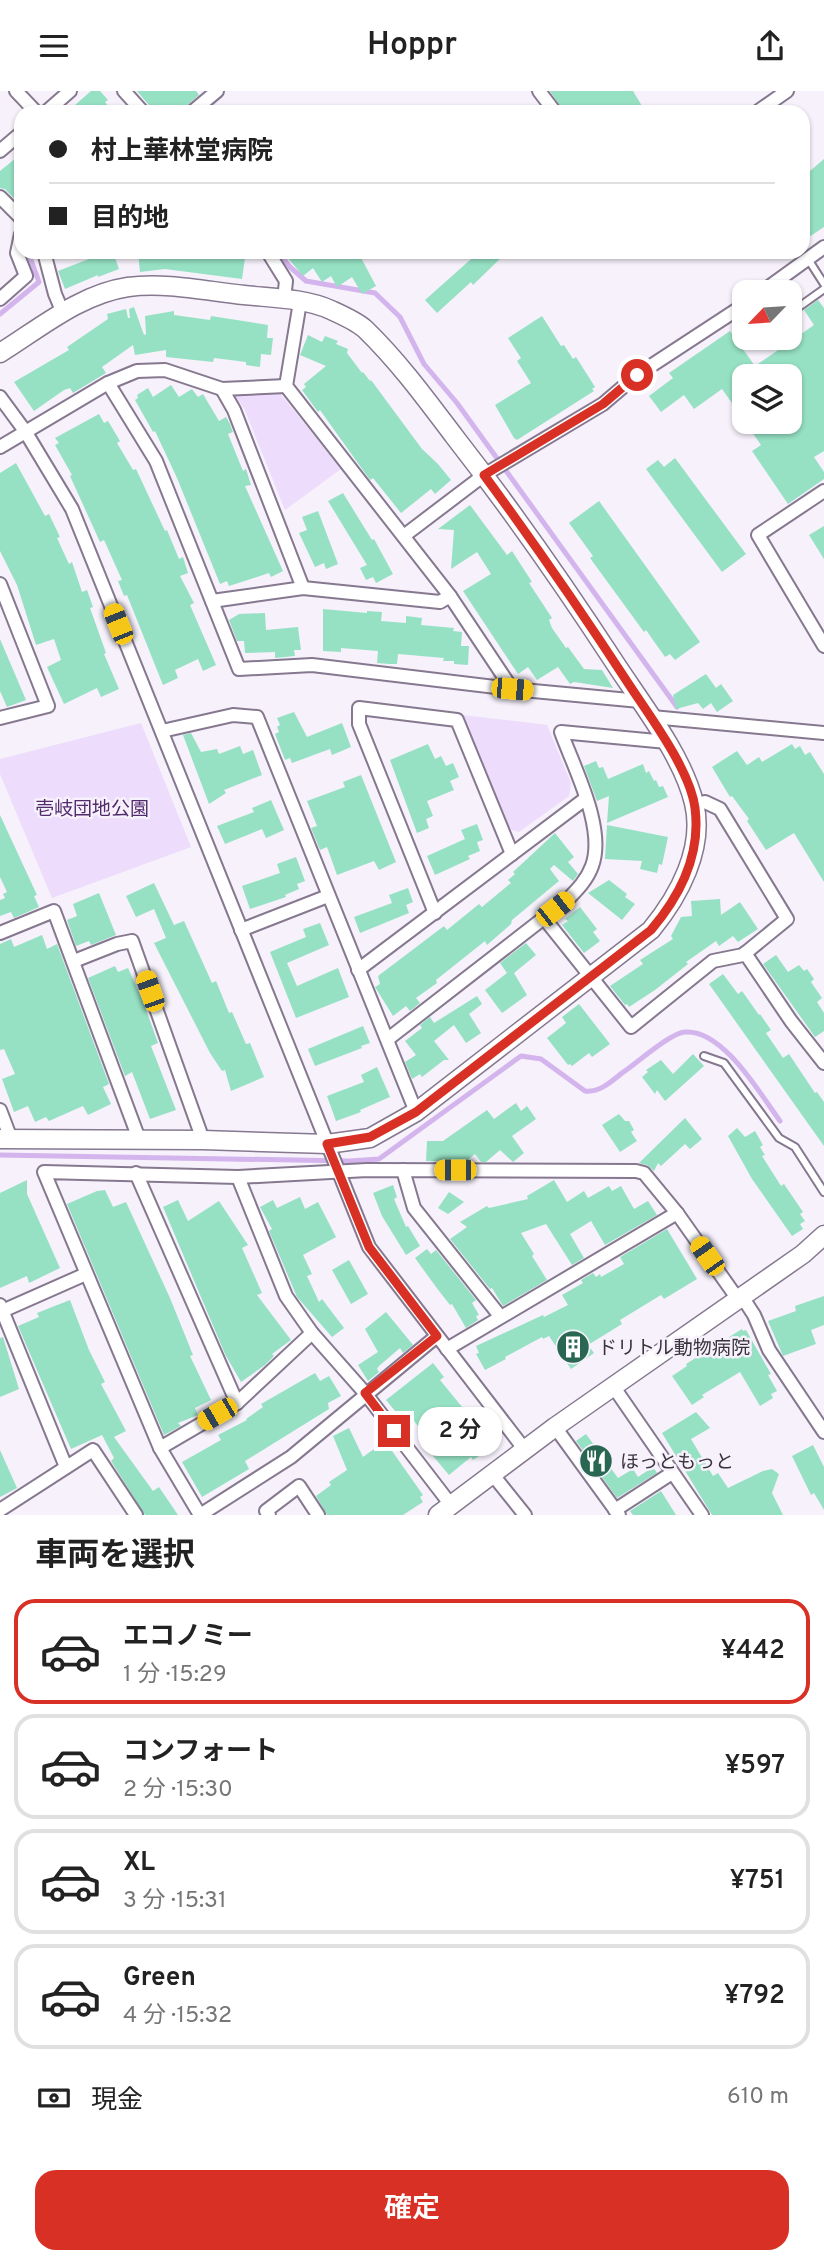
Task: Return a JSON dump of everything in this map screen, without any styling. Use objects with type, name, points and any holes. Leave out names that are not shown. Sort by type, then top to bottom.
[{"type":"street","points":[[16,91],[29,105]]},
{"type":"street","points":[[54,105],[70,91]]},
{"type":"street","points":[[124,91],[137,105]]},
{"type":"street","points":[[200,105],[217,91]]},
{"type":"street","points":[[539,91],[550,105]]},
{"type":"street","points":[[767,105],[787,91]]},
{"type":"street","points":[[0,151],[14,139]]},
{"type":"street","points":[[0,197],[14,211]]},
{"type":"street","points":[[0,299],[26,276],[20,259]]},
{"type":"street","points":[[46,259],[63,313]]},
{"type":"street","points":[[272,259],[286,281],[292,301],[286,386],[450,596],[512,689]]},
{"type":"street","points":[[779,280],[808,259]]},
{"type":"street","points":[[0,353],[63,313],[97,296],[125,288],[153,285],[292,301],[329,309],[362,326],[495,468],[553,569],[652,717],[688,783],[695,805],[694,846],[681,889],[651,930],[416,1112],[370,1137],[327,1144],[5,1139],[0,1110]]},
{"type":"street","points":[[404,535],[495,468],[603,404],[637,375],[732,315]]},
{"type":"street","points":[[0,447],[119,376],[137,371],[165,370],[222,390],[286,386]]},
{"type":"street","points":[[108,383],[156,461],[239,669],[312,665],[640,701]]},
{"type":"street","points":[[222,390],[234,410],[303,588]]},
{"type":"street","points":[[0,397],[25,431],[72,509],[369,1247],[525,1450]]},
{"type":"street","points":[[824,491],[758,535],[824,646]]},
{"type":"street","points":[[0,584],[48,706],[0,719]]},
{"type":"street","points":[[212,600],[303,588],[440,602],[450,596]]},
{"type":"street","points":[[435,913],[359,724],[359,708],[457,720],[512,854]]},
{"type":"street","points":[[162,731],[233,715],[257,717],[416,1112]]},
{"type":"street","points":[[652,717],[824,733]]},
{"type":"street","points":[[388,1039],[567,900],[585,882],[593,864],[595,827],[561,732],[667,743]]},
{"type":"street","points":[[358,970],[585,799]]},
{"type":"street","points":[[544,918],[631,1027],[713,961],[745,953],[787,919],[720,809],[705,801],[695,805]]},
{"type":"street","points":[[240,930],[328,896]]},
{"type":"street","points":[[0,933],[54,911],[139,1139]]},
{"type":"street","points":[[74,961],[132,941],[202,1140]]},
{"type":"street","points":[[745,953],[790,1021],[824,1063]]},
{"type":"street","points":[[403,1170],[414,1208],[500,1316]]},
{"type":"street","points":[[437,1336],[291,1457],[200,1515],[160,1448],[44,1172],[238,1177],[403,1170],[644,1173],[754,1315],[769,1350],[819,1411],[824,1432]]},
{"type":"street","points":[[136,1173],[237,1403]]},
{"type":"street","points":[[238,1177],[286,1296],[312,1333],[365,1393],[445,1510],[555,1427],[803,1254],[824,1235]]},
{"type":"street","points":[[447,1349],[677,1213]]},
{"type":"street","points":[[66,1467],[1,1310],[86,1274]]},
{"type":"street","points":[[160,1448],[237,1403],[312,1333]]},
{"type":"street","points":[[613,1386],[702,1515]]},
{"type":"street","points":[[555,1427],[617,1512],[672,1473]]},
{"type":"street","points":[[0,1510],[93,1450],[136,1515]]},
{"type":"street","points":[[493,1475],[525,1515]]},
{"type":"street","points":[[269,1515],[266,1511],[299,1486],[318,1515]]},
{"type":"lane","points":[[802,304],[824,287],[808,259]]},
{"type":"lane","points":[[704,1056],[724,1062],[779,1138],[795,1147],[824,1192]]},
{"type":"green space","points":[[279,392],[341,469],[285,510],[244,408],[232,393]]},
{"type":"green space","points":[[463,715],[547,725],[571,783],[569,796],[519,832],[509,829]]},
{"type":"green space","name":"壱岐団地公園","points":[[141,723],[191,847],[52,898],[0,774],[0,759]]},
{"type":"building","points":[[91,91],[100,91],[108,100],[105,102],[107,105],[75,105]]},
{"type":"building","points":[[137,91],[196,91],[199,95],[187,105],[149,105]]},
{"type":"building","points":[[550,91],[633,91],[641,105],[559,105]]},
{"type":"building","points":[[824,159],[824,227],[810,236],[810,171]]},
{"type":"building","points":[[14,160],[14,199],[5,189],[0,188],[0,171]]},
{"type":"building","points":[[89,259],[115,259],[119,269],[65,289],[58,271]]},
{"type":"building","points":[[139,259],[245,259],[242,279],[165,269],[140,272]]},
{"type":"building","points":[[289,259],[362,259],[376,286],[362,294],[352,277],[337,287],[331,276],[322,282],[313,268],[303,276]]},
{"type":"building","points":[[471,259],[500,259],[473,285],[471,282],[437,313],[425,300]]},
{"type":"building","points":[[818,300],[824,308],[824,451],[814,457],[824,472],[824,479],[788,504],[752,451],[761,445],[753,434],[802,434],[802,364],[758,364],[778,350],[802,350],[802,333],[814,325],[804,310]]},
{"type":"building","points":[[134,307],[144,335],[145,316],[174,311],[174,315],[210,320],[211,316],[268,325],[267,338],[273,338],[271,355],[261,354],[260,367],[246,365],[246,362],[214,358],[213,362],[166,357],[166,350],[135,355],[133,345],[102,367],[106,373],[73,393],[70,388],[64,390],[34,411],[14,382],[69,350],[67,347],[108,319],[107,314],[126,309],[130,318],[129,309]]},
{"type":"building","points":[[542,316],[561,346],[564,345],[573,359],[576,357],[595,387],[592,389],[594,391],[517,440],[495,405],[531,383],[517,361],[521,358],[508,338]]},
{"type":"building","points":[[730,331],[732,350],[744,350],[754,364],[732,364],[732,403],[722,389],[694,409],[684,395],[661,412],[649,396],[673,378],[669,373]]},
{"type":"building","points":[[308,335],[322,342],[325,336],[348,349],[347,353],[362,373],[371,380],[422,449],[451,480],[435,494],[431,489],[401,513],[373,478],[370,480],[320,410],[318,412],[302,390],[306,387],[304,384],[326,366],[300,355]]},
{"type":"building","points":[[171,385],[179,397],[192,389],[198,397],[203,394],[219,421],[226,417],[233,432],[228,434],[251,485],[245,486],[283,571],[271,577],[269,573],[229,586],[227,581],[220,584],[177,478],[155,431],[153,432],[135,400],[137,395],[148,388],[153,397]]},
{"type":"building","points":[[99,414],[104,423],[108,421],[120,441],[117,443],[133,470],[136,469],[179,559],[183,557],[188,573],[180,576],[194,603],[190,605],[216,665],[203,671],[198,659],[175,670],[178,678],[163,685],[127,595],[124,596],[118,581],[122,580],[104,540],[100,542],[70,476],[72,475],[55,445],[59,443],[55,438]]},
{"type":"building","points":[[675,458],[746,554],[722,572],[646,469],[658,460],[664,467]]},
{"type":"building","points":[[16,463],[45,516],[49,514],[69,564],[72,562],[82,592],[87,590],[93,607],[90,608],[106,653],[104,654],[119,689],[101,697],[97,688],[64,704],[47,667],[61,660],[54,639],[36,645],[17,585],[0,551],[0,473]]},
{"type":"building","points":[[343,493],[372,540],[374,539],[393,574],[376,583],[373,577],[366,580],[360,568],[367,565],[328,501]]},
{"type":"building","points":[[599,501],[700,642],[675,660],[670,654],[665,657],[646,630],[644,632],[590,558],[593,556],[569,523]]},
{"type":"building","points":[[470,505],[507,555],[512,551],[552,618],[549,620],[552,628],[566,648],[568,647],[584,669],[602,670],[613,688],[574,682],[570,684],[558,667],[537,680],[528,667],[518,674],[463,591],[491,574],[477,552],[451,569],[454,530],[438,529]]},
{"type":"building","points":[[318,511],[338,564],[326,569],[324,563],[315,567],[299,533],[307,530],[302,517]]},
{"type":"building","points":[[824,526],[824,559],[809,535]]},
{"type":"building","points":[[323,609],[382,612],[381,621],[406,623],[406,616],[422,618],[421,625],[454,628],[453,631],[462,632],[461,646],[469,646],[468,665],[443,661],[444,658],[398,654],[397,664],[377,663],[378,651],[341,648],[341,652],[323,651]]},
{"type":"building","points":[[265,613],[266,630],[298,627],[301,650],[294,650],[295,656],[275,658],[275,652],[245,653],[244,641],[237,641],[229,620],[239,614]]},
{"type":"building","points":[[0,639],[26,700],[7,707],[0,691]]},
{"type":"building","points":[[706,674],[716,688],[721,684],[733,701],[717,712],[711,703],[703,709],[698,703],[676,709],[673,695]]},
{"type":"building","points":[[294,712],[307,737],[342,723],[351,747],[332,755],[330,749],[292,763],[290,758],[285,760],[275,734],[279,732],[277,727],[280,725],[277,718]]},
{"type":"building","points":[[191,733],[201,752],[217,749],[219,754],[240,746],[243,754],[253,750],[262,775],[224,790],[226,793],[209,804],[183,735]]},
{"type":"building","points":[[428,744],[435,759],[441,756],[446,766],[453,763],[459,777],[450,781],[454,790],[427,801],[433,816],[426,819],[429,828],[417,833],[390,760]]},
{"type":"building","points":[[792,744],[795,749],[800,746],[805,755],[810,752],[824,774],[824,882],[794,833],[766,850],[747,821],[749,819],[732,796],[730,797],[712,767],[737,751],[747,765],[759,757],[762,762]]},
{"type":"building","points":[[596,761],[599,768],[603,767],[608,779],[643,764],[646,773],[649,771],[659,787],[663,786],[668,797],[607,823],[609,796],[597,801],[584,766]]},
{"type":"building","points":[[361,775],[396,862],[379,870],[374,861],[337,875],[327,847],[320,850],[311,828],[317,826],[307,801],[345,787],[343,782]]},
{"type":"building","points":[[271,800],[284,830],[266,838],[262,829],[225,844],[217,826],[254,812],[252,808]]},
{"type":"building","points":[[0,815],[37,895],[34,896],[39,907],[14,918],[11,912],[0,916],[0,900],[5,898],[3,894],[7,892],[0,877]]},
{"type":"building","points":[[477,824],[483,840],[477,842],[480,851],[468,856],[470,859],[435,875],[427,856],[465,839],[461,830]]},
{"type":"building","points":[[607,825],[668,837],[662,865],[659,864],[657,873],[640,869],[642,861],[605,859]]},
{"type":"building","points":[[555,833],[574,857],[568,862],[578,874],[573,881],[554,865],[550,869],[559,881],[487,945],[485,941],[436,980],[437,983],[416,998],[420,1003],[410,1011],[406,1006],[393,1016],[375,987],[380,984],[378,976],[444,926],[447,930],[479,904],[482,907],[511,883],[508,880],[515,874],[513,872]]},
{"type":"building","points":[[296,857],[305,881],[297,884],[299,889],[285,895],[286,897],[250,909],[242,886],[280,873],[277,864]]},
{"type":"building","points":[[609,880],[635,904],[622,920],[588,893]]},
{"type":"building","points":[[154,883],[174,925],[184,921],[212,983],[216,981],[246,1044],[250,1043],[264,1077],[231,1091],[225,1070],[222,1071],[210,1053],[154,943],[166,938],[154,909],[136,917],[126,896]]},
{"type":"building","points":[[408,888],[413,902],[406,905],[409,913],[360,933],[354,917],[392,903],[389,895]]},
{"type":"building","points":[[99,893],[116,935],[91,945],[89,941],[76,946],[67,920],[77,916],[73,904]]},
{"type":"building","points":[[720,899],[721,915],[740,902],[758,929],[738,942],[733,936],[719,946],[716,941],[686,962],[688,964],[655,990],[629,1007],[625,1005],[610,986],[643,964],[640,960],[673,939],[671,936],[681,917],[692,916],[691,901]]},
{"type":"building","points":[[580,907],[597,929],[593,932],[600,941],[584,953],[562,925],[568,921],[565,919]]},
{"type":"building","points":[[320,923],[329,945],[287,963],[297,986],[338,968],[349,997],[296,1018],[270,952],[306,937],[303,929]]},
{"type":"building","points":[[42,935],[47,949],[57,944],[109,1084],[103,1087],[111,1104],[88,1115],[83,1106],[49,1121],[46,1117],[35,1122],[28,1106],[14,1112],[2,1079],[15,1074],[4,1049],[0,1050],[0,944],[11,939],[14,947]]},
{"type":"building","points":[[526,943],[536,955],[514,973],[527,995],[502,1013],[485,990],[507,973],[500,963]]},
{"type":"building","points":[[776,955],[788,972],[799,965],[804,971],[807,969],[814,979],[811,982],[822,998],[817,1002],[824,1013],[824,1031],[815,1037],[763,964]]},
{"type":"building","points":[[115,966],[118,972],[128,968],[144,1004],[158,1043],[151,1046],[176,1110],[150,1119],[132,1072],[125,1076],[88,978]]},
{"type":"building","points":[[723,974],[738,994],[742,991],[760,1014],[771,1030],[766,1033],[783,1058],[789,1054],[824,1102],[824,1146],[709,984]]},
{"type":"building","points":[[477,996],[482,1004],[469,1014],[481,1033],[466,1043],[454,1025],[434,1041],[449,1060],[444,1060],[422,1077],[420,1074],[412,1079],[405,1062],[416,1055],[405,1041],[422,1028],[420,1025],[430,1017],[434,1023]]},
{"type":"building","points":[[579,1004],[610,1044],[592,1057],[589,1053],[572,1066],[568,1065],[547,1038],[566,1023],[562,1017]]},
{"type":"building","points":[[363,1026],[370,1043],[315,1066],[308,1049]]},
{"type":"building","points":[[693,1054],[704,1066],[665,1101],[657,1090],[655,1094],[642,1077],[648,1072],[646,1070],[661,1060],[673,1074]]},
{"type":"building","points":[[377,1067],[390,1097],[336,1121],[327,1096],[364,1082],[361,1075]]},
{"type":"building","points":[[516,1103],[521,1111],[527,1106],[536,1119],[512,1136],[524,1153],[513,1162],[500,1150],[486,1162],[481,1162],[475,1154],[465,1162],[426,1161],[427,1141],[443,1141],[487,1110],[494,1119]]},
{"type":"building","points":[[619,1114],[625,1121],[629,1121],[634,1130],[631,1132],[637,1141],[620,1152],[602,1125]]},
{"type":"building","points":[[685,1118],[702,1139],[690,1149],[685,1144],[661,1166],[658,1163],[654,1171],[639,1163]]},
{"type":"building","points":[[737,1128],[745,1137],[755,1131],[763,1145],[760,1147],[765,1155],[762,1156],[781,1186],[784,1184],[803,1212],[800,1214],[805,1221],[800,1224],[803,1229],[792,1236],[752,1179],[728,1136]]},
{"type":"building","points":[[27,1180],[27,1194],[60,1268],[29,1283],[27,1276],[0,1288],[0,1193]]},
{"type":"building","points":[[554,1180],[567,1202],[584,1191],[588,1198],[609,1186],[612,1191],[621,1186],[634,1209],[648,1201],[657,1215],[605,1245],[591,1221],[570,1234],[584,1258],[572,1265],[546,1224],[521,1233],[547,1280],[503,1306],[492,1288],[490,1289],[450,1239],[467,1227],[460,1222],[487,1206],[489,1208],[528,1199],[527,1196]]},
{"type":"building","points":[[393,1185],[397,1197],[394,1199],[406,1227],[408,1226],[420,1246],[406,1255],[382,1216],[373,1193]]},
{"type":"building","points":[[105,1190],[113,1207],[126,1202],[170,1298],[193,1355],[190,1356],[211,1400],[195,1408],[198,1415],[178,1423],[181,1426],[164,1435],[67,1204]]},
{"type":"building","points":[[449,1192],[464,1202],[448,1214],[438,1208]]},
{"type":"building","points":[[300,1197],[305,1209],[318,1202],[336,1237],[303,1255],[312,1274],[307,1276],[319,1302],[322,1299],[344,1328],[332,1337],[297,1297],[269,1231],[272,1229],[260,1207],[273,1200],[277,1208]]},
{"type":"building","points":[[178,1200],[188,1221],[219,1201],[248,1245],[242,1248],[262,1293],[257,1295],[291,1340],[272,1354],[274,1356],[265,1365],[241,1382],[225,1354],[163,1207]]},
{"type":"building","points":[[667,1229],[697,1279],[664,1299],[661,1295],[620,1320],[622,1324],[588,1345],[594,1353],[571,1369],[549,1336],[543,1339],[542,1337],[485,1370],[476,1354],[479,1353],[476,1346],[568,1305],[562,1295],[583,1283],[581,1280],[593,1273],[596,1277],[600,1274],[601,1277],[624,1264],[620,1257]]},
{"type":"building","points":[[427,1249],[431,1254],[436,1250],[476,1300],[472,1303],[479,1315],[476,1316],[478,1320],[466,1328],[452,1304],[450,1305],[415,1258]]},
{"type":"building","points":[[349,1260],[368,1294],[351,1304],[332,1270]]},
{"type":"building","points":[[824,1296],[824,1325],[811,1330],[816,1344],[783,1356],[768,1321],[796,1311],[795,1306]]},
{"type":"building","points":[[70,1300],[89,1350],[105,1382],[101,1384],[126,1431],[114,1437],[153,1491],[159,1487],[178,1515],[145,1515],[111,1461],[114,1458],[102,1435],[71,1449],[18,1326],[39,1317],[37,1313]]},
{"type":"building","points":[[386,1312],[413,1345],[403,1353],[400,1348],[379,1366],[379,1372],[368,1381],[358,1365],[378,1352],[365,1329]]},
{"type":"building","points":[[742,1329],[746,1330],[771,1374],[768,1375],[777,1391],[771,1394],[773,1398],[760,1406],[740,1372],[702,1395],[704,1397],[692,1405],[672,1376],[687,1366],[686,1364]]},
{"type":"building","points":[[3,1337],[19,1389],[0,1397],[0,1338]]},
{"type":"building","points":[[433,1363],[444,1377],[440,1380],[494,1446],[473,1460],[471,1457],[449,1475],[433,1456],[438,1452],[407,1412],[400,1417],[386,1400]]},
{"type":"building","points":[[315,1373],[320,1381],[329,1376],[341,1396],[328,1403],[329,1409],[245,1461],[249,1469],[202,1497],[182,1462],[221,1440],[218,1435],[247,1420],[263,1407],[261,1404]]},
{"type":"building","points":[[696,1412],[710,1428],[691,1439],[713,1476],[718,1473],[728,1488],[772,1469],[779,1474],[772,1493],[783,1515],[712,1515],[662,1433]]},
{"type":"building","points":[[349,1428],[363,1457],[385,1441],[423,1495],[420,1497],[423,1502],[403,1515],[327,1515],[316,1496],[331,1485],[329,1482],[347,1470],[333,1436]]},
{"type":"building","points":[[586,1434],[618,1478],[633,1469],[638,1477],[653,1467],[657,1473],[617,1498],[576,1441]]},
{"type":"building","points":[[813,1445],[824,1467],[824,1510],[814,1493],[811,1495],[792,1456]]},
{"type":"building","points":[[0,1450],[17,1488],[0,1497]]},
{"type":"building","points":[[661,1491],[676,1515],[633,1515],[630,1511]]},
{"type":"waterway","points":[[0,314],[39,282],[31,259]]},
{"type":"waterway","points":[[284,259],[306,281],[375,293],[400,317],[424,364],[457,403],[677,707]]},
{"type":"waterway","points":[[0,1155],[350,1161],[379,1159],[521,1056],[541,1059],[585,1091],[590,1091],[605,1086],[662,1043],[685,1032],[699,1034],[726,1052],[751,1080],[780,1121]]},
{"type":"place","name":"ドリトル動物病院","points":[[573,1347]]},
{"type":"place","name":"ほっともっと","points":[[596,1461]]},
{"type":"route","points":[[394,1431],[365,1393],[437,1336],[369,1247],[327,1144],[370,1137],[416,1112],[651,930],[681,889],[694,846],[695,805],[688,783],[667,743],[553,569],[484,475],[603,404],[637,375]]}]
